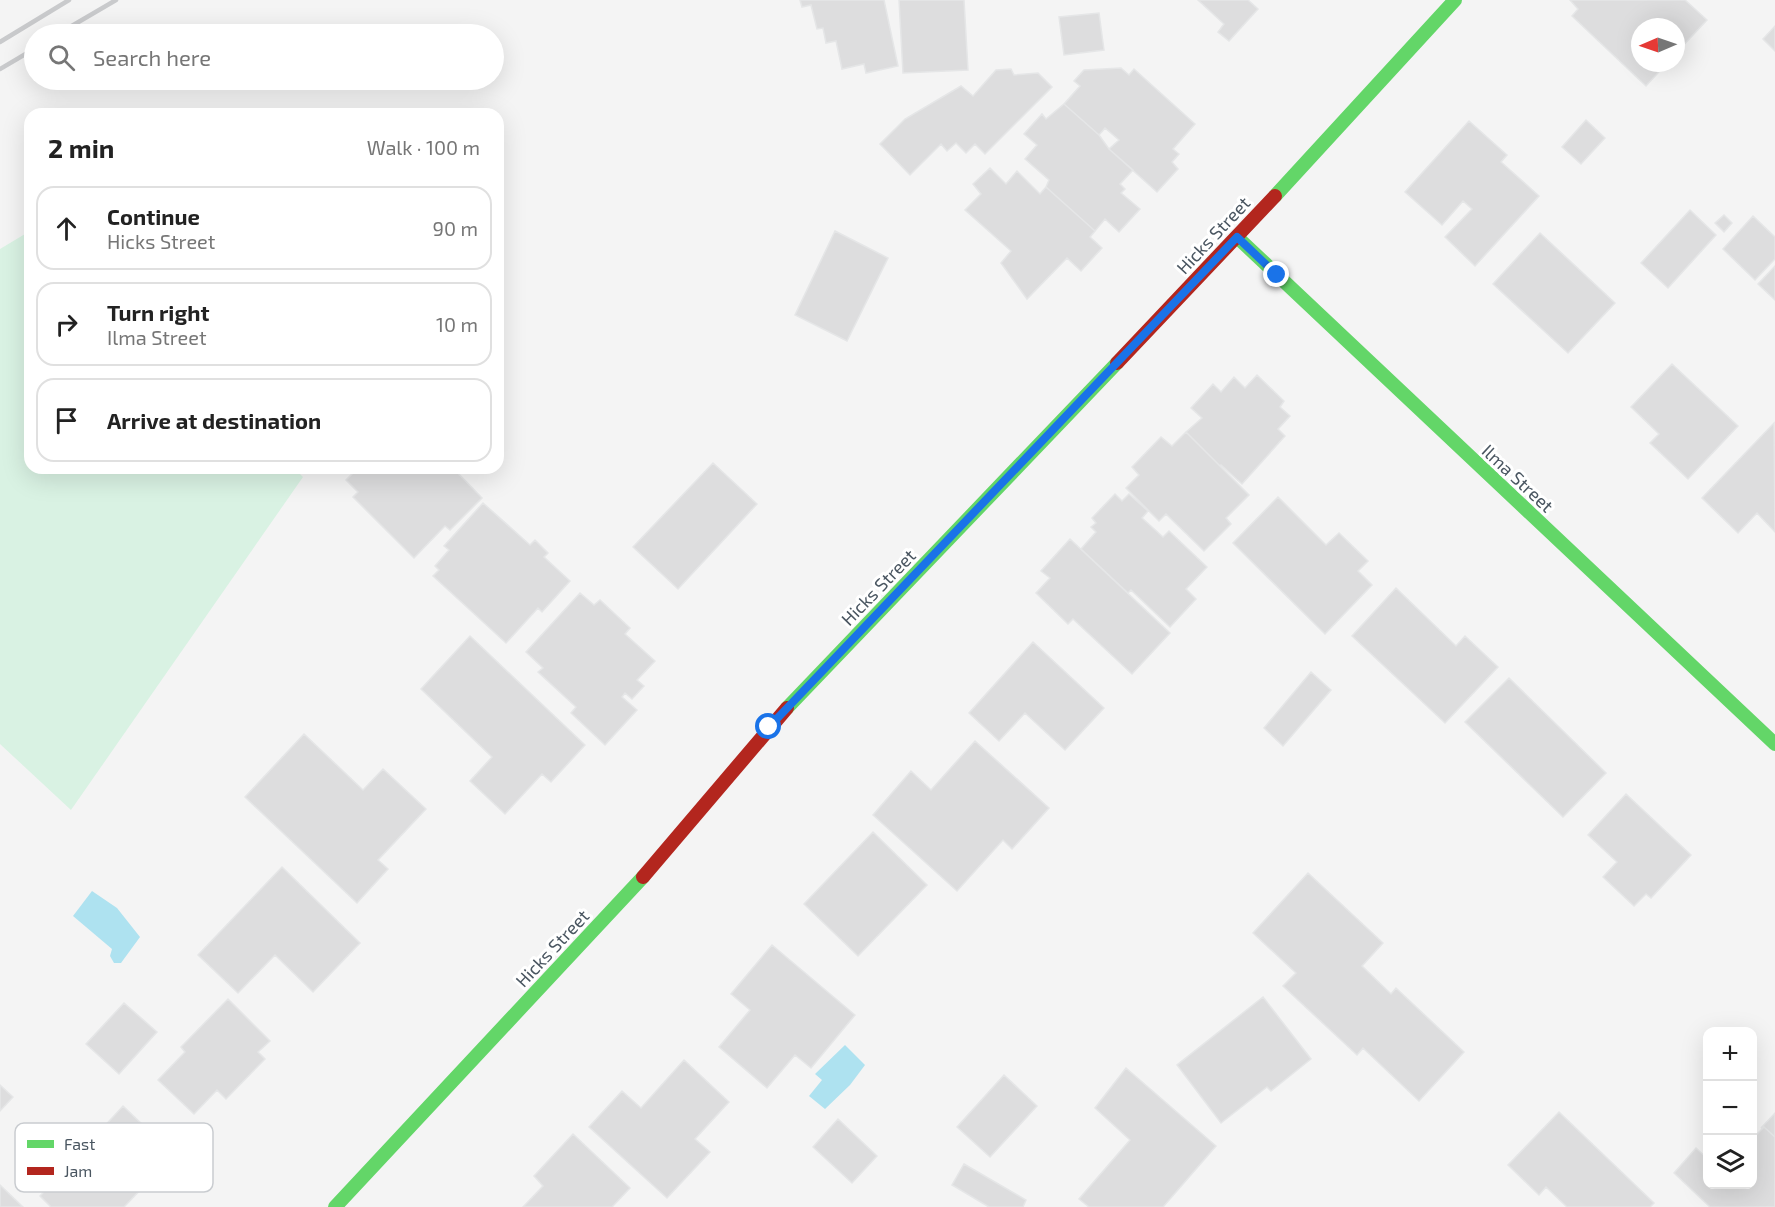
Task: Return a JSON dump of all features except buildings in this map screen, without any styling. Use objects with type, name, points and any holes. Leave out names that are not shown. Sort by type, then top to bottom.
[{"type":"street","name":"Hicks Street","points":[[335,1207],[658,861],[769,727],[1237,237],[1455,0]]},
{"type":"street","name":"Ilma Street","points":[[1237,237],[1775,744]]},
{"type":"green space","points":[[24,235],[24,474],[300,474],[303,477],[71,810],[0,744],[0,249]]},
{"type":"water","points":[[92,891],[117,908],[140,937],[121,963],[114,963],[110,956],[112,949],[73,916]]},
{"type":"water","points":[[845,1045],[865,1065],[850,1085],[825,1109],[809,1096],[822,1080],[815,1074]]},
{"type":"railway","points":[[30,24],[69,0]]},
{"type":"railway","points":[[75,24],[116,0]]},
{"type":"railway","points":[[0,42],[24,27]]},
{"type":"railway","points":[[0,69],[24,55]]},
{"type":"traffic: fast","points":[[1275,196],[1455,0]]},
{"type":"traffic: fast","points":[[1237,237],[1775,744]]},
{"type":"traffic: fast","points":[[787,708],[1117,363]]},
{"type":"traffic: fast","points":[[335,1207],[643,877]]},
{"type":"traffic: jam","points":[[1117,363],[1275,196]]},
{"type":"traffic: jam","points":[[643,877],[787,708]]},
{"type":"route","points":[[769,727],[1237,237],[1277,275]]}]
